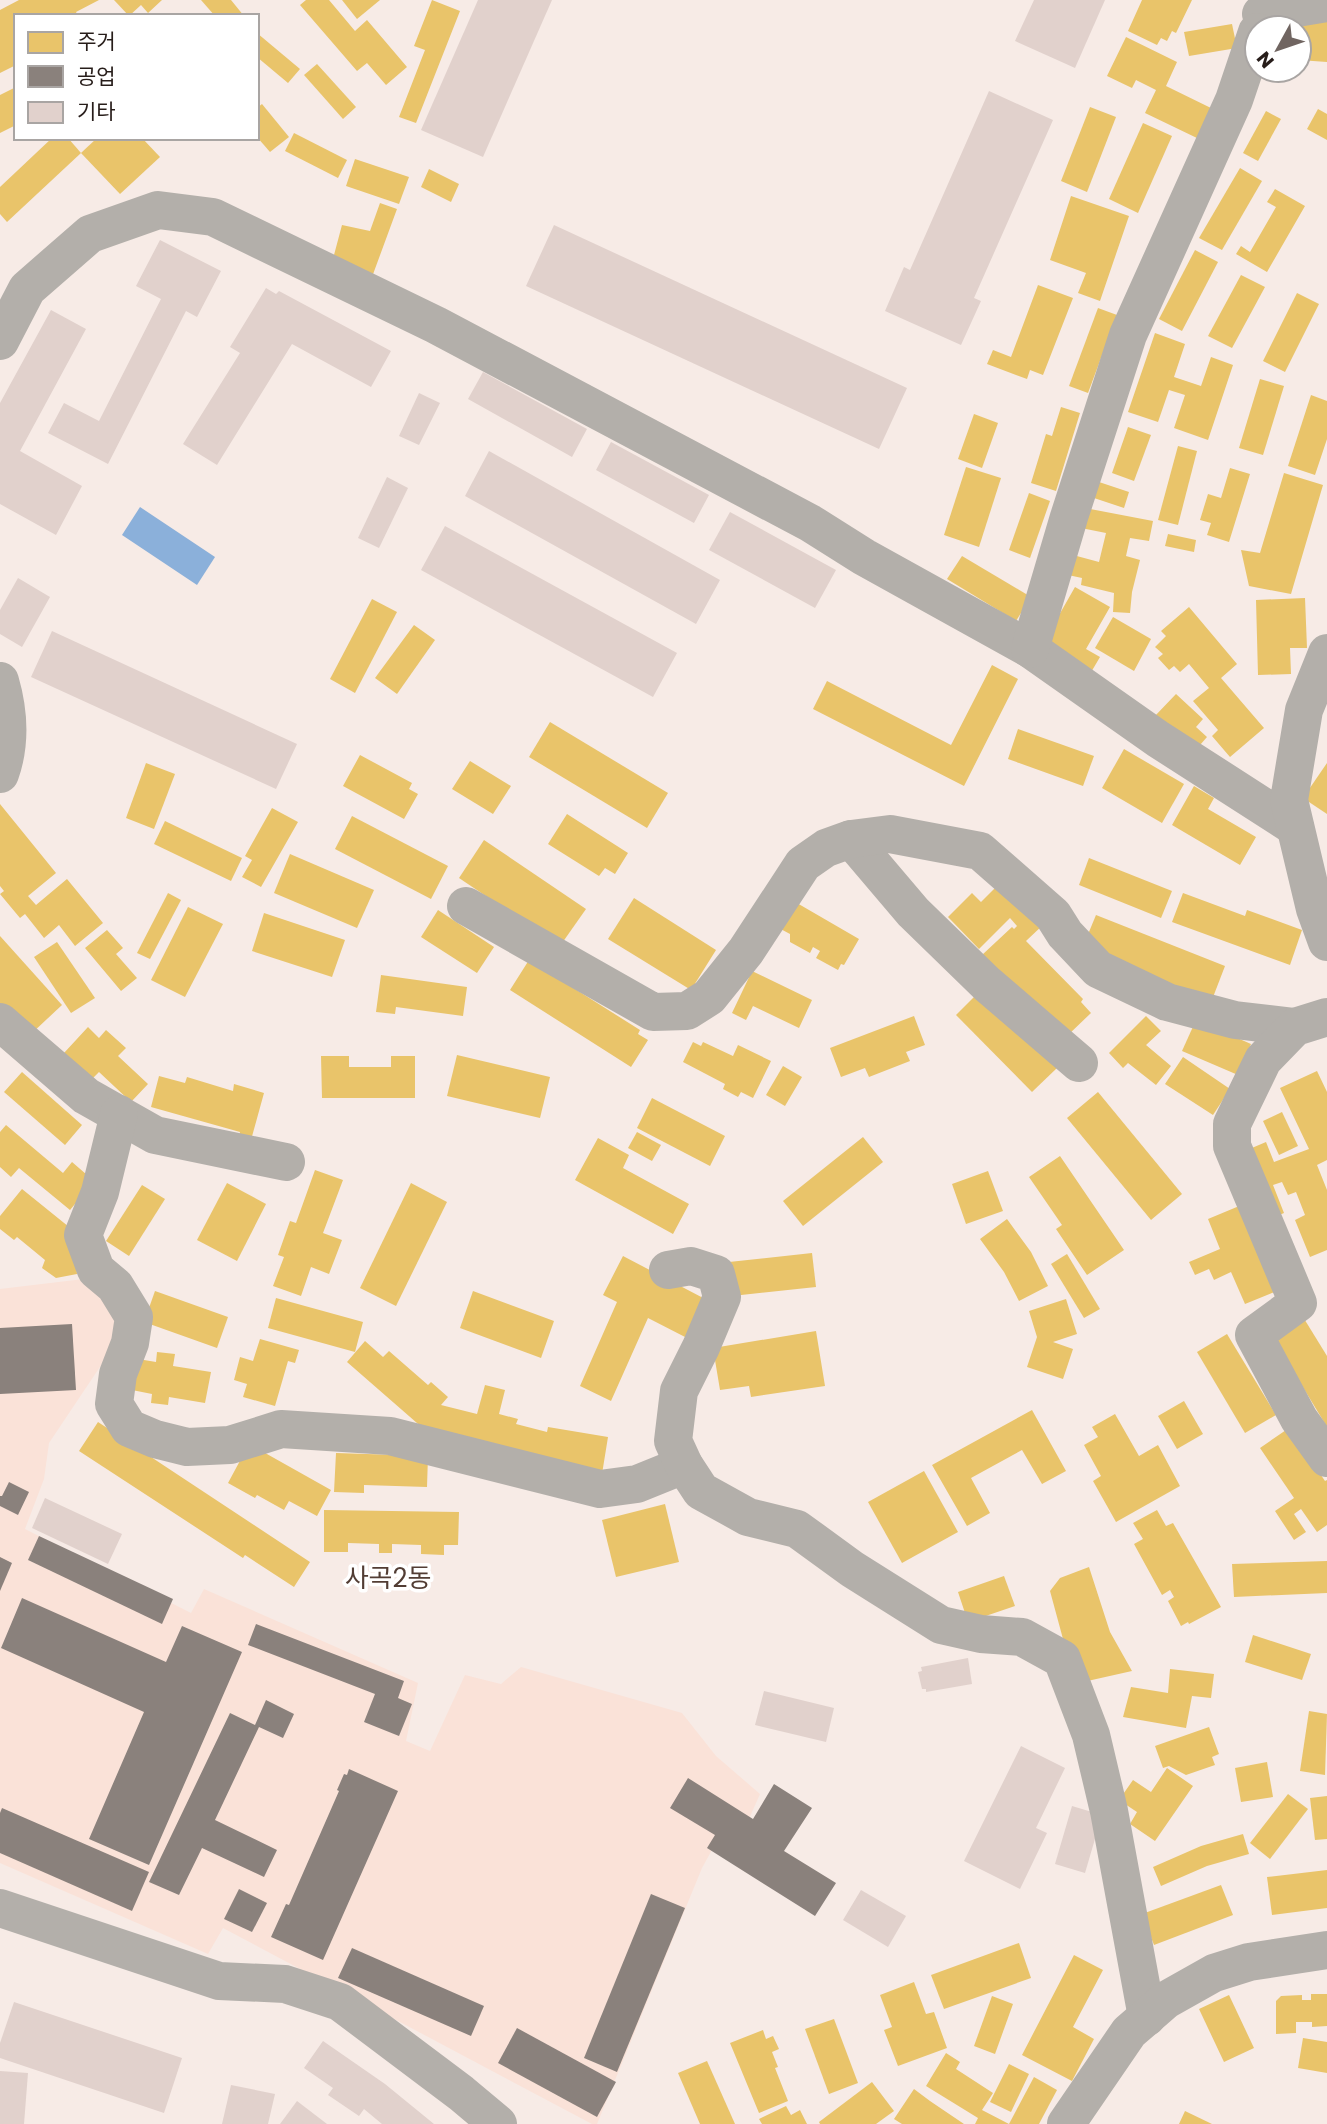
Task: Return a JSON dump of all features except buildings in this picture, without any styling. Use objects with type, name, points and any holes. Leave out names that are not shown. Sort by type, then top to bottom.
[{"type":"street","points":[[1277,14],[1327,3]]},
{"type":"street","points":[[1030,649],[1128,335],[1234,100],[1243,70]]},
{"type":"street","points":[[0,341],[27,289],[90,234],[158,211],[213,218],[436,325],[762,497],[1030,649],[1158,739],[1295,827]]},
{"type":"street","points":[[1327,653],[1304,710],[1289,800],[1315,909],[1327,942]]},
{"type":"street","points":[[0,681],[7,706],[7,754],[0,774]]},
{"type":"street","points":[[466,906],[653,1012],[687,1011],[709,997],[746,951],[803,864],[826,848],[851,839],[890,834],[980,851],[1053,915],[1065,934],[1098,969],[1167,1002],[1235,1020],[1311,1022]]},
{"type":"street","points":[[851,839],[913,912],[987,984],[1079,1063]]},
{"type":"street","points":[[0,1022],[86,1096],[155,1135],[286,1162]]},
{"type":"street","points":[[1311,1022],[1263,1060],[1232,1124],[1232,1146],[1298,1303],[1254,1335],[1299,1419],[1327,1458]]},
{"type":"street","points":[[119,1114],[100,1192],[83,1235],[96,1270],[115,1286],[134,1317],[130,1343],[118,1374],[114,1404],[129,1428],[155,1439],[187,1447],[230,1445],[281,1429],[390,1436],[600,1489],[637,1484],[684,1465]]},
{"type":"street","points":[[668,1270],[691,1266],[716,1274],[722,1297],[679,1391],[673,1441],[684,1465],[701,1491],[748,1517],[797,1529],[852,1569],[941,1625],[981,1634],[1022,1637],[1062,1659],[1091,1735],[1147,2017]]},
{"type":"street","points":[[0,1908],[219,1981],[285,1984],[340,2002],[498,2124]]},
{"type":"street","points":[[1066,2124],[1129,2032],[1166,2000],[1214,1973],[1249,1962],[1327,1950]]},
{"type":"shaded area","points":[[92,1278],[124,1331],[49,1443],[44,1479],[25,1529],[191,1613],[204,1589],[418,1683],[406,1741],[430,1751],[465,1675],[501,1684],[521,1667],[682,1713],[716,1756],[760,1794],[740,1839],[724,1828],[702,1868],[597,2124],[592,2124],[223,1928],[208,1954],[0,1863],[0,1289]]},
{"type":"water","points":[[140,507],[215,557],[197,585],[122,535]]},
{"type":"district","name":"사곡2동","points":[[388,1578]]}]
